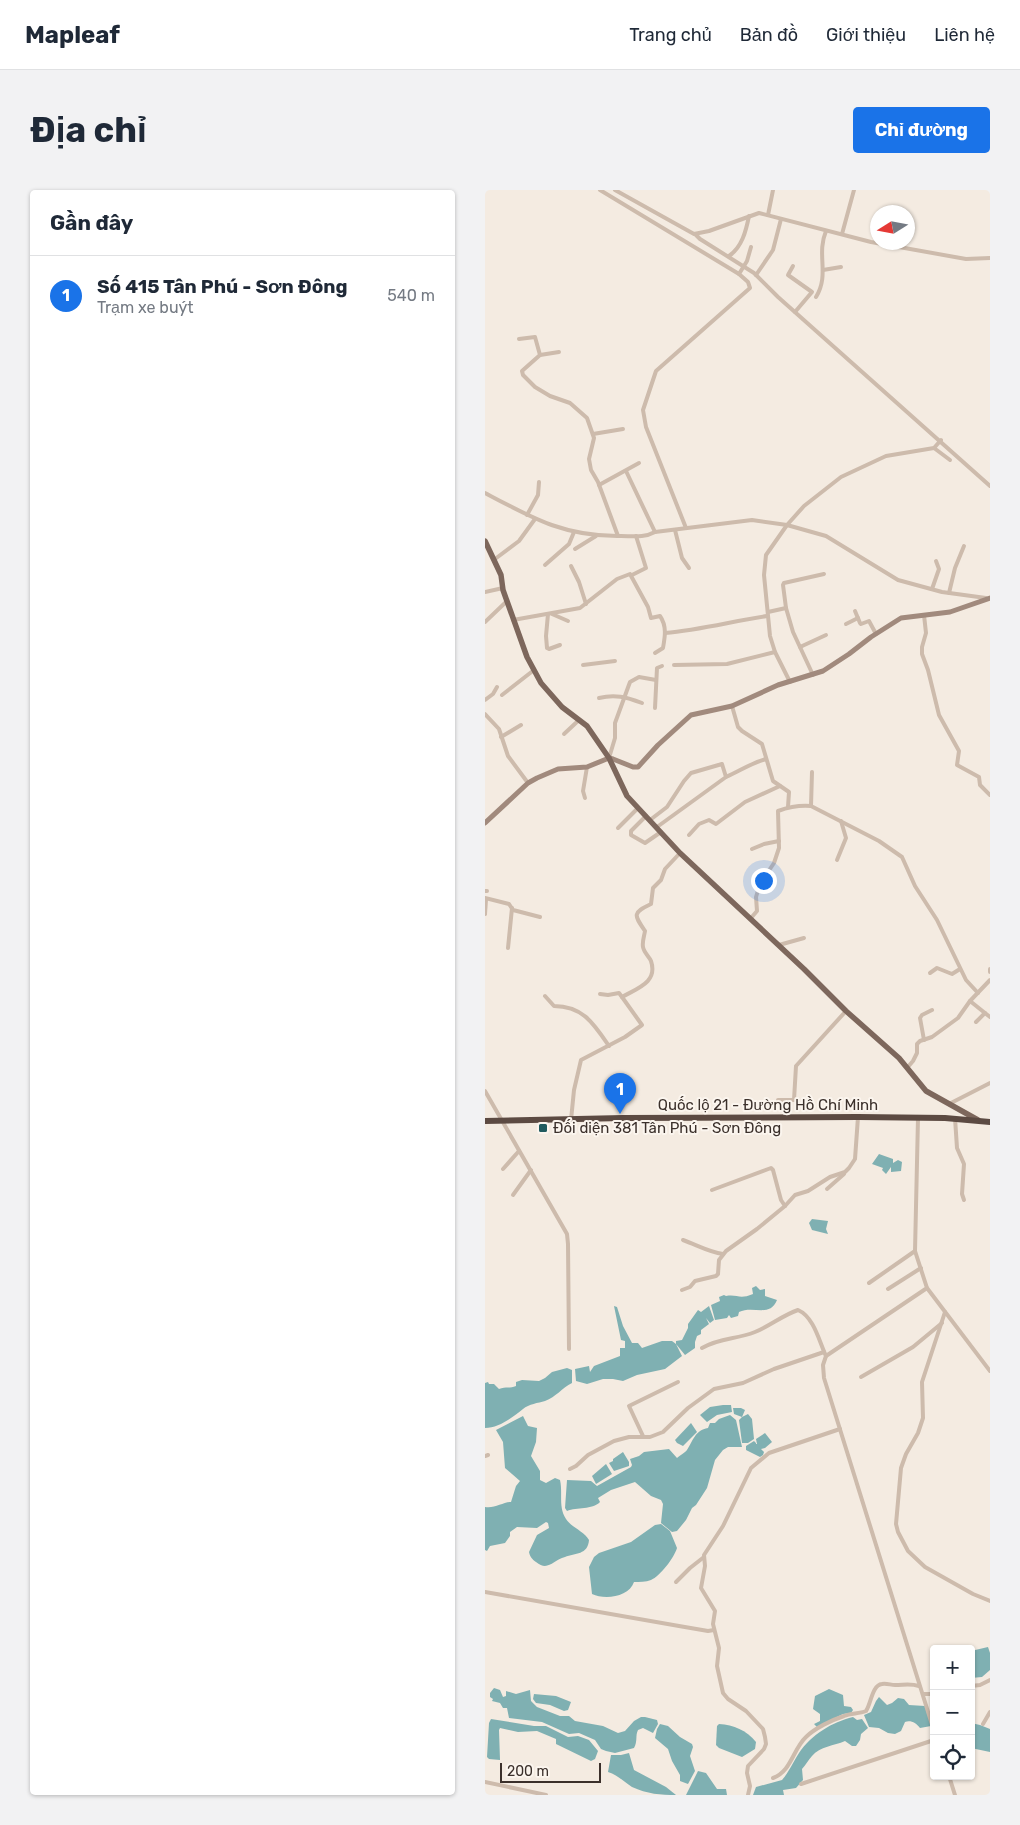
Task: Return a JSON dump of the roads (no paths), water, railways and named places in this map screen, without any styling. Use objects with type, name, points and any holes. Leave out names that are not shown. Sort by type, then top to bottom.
[{"type":"highway","name":"Quốc lộ 21 - Đường Hồ Chí Minh","points":[[485,1121],[858,1117],[955,1118],[990,1122]]},
{"type":"main road","points":[[485,541],[487,550],[495,559],[513,620],[534,670],[563,707],[587,726],[609,758],[627,796],[680,853],[899,1058],[926,1091],[979,1121]]},
{"type":"street","points":[[600,190],[740,274],[748,282],[749,288],[656,371],[643,410],[648,432],[686,528]]},
{"type":"street","points":[[615,190],[696,234],[699,239],[729,256],[756,275],[990,486]]},
{"type":"street","points":[[768,215],[773,190]]},
{"type":"street","points":[[842,234],[854,190]]},
{"type":"street","points":[[696,234],[759,213],[871,242],[957,258],[990,258]]},
{"type":"street","points":[[729,256],[734,253],[742,239],[749,216]]},
{"type":"street","points":[[756,275],[773,250],[781,219]]},
{"type":"street","points":[[816,297],[824,276],[821,244],[826,231]]},
{"type":"street","points":[[740,274],[751,247]]},
{"type":"street","points":[[793,266],[788,275],[811,292],[795,312]]},
{"type":"street","points":[[823,270],[841,267]]},
{"type":"street","points":[[519,339],[535,337],[540,355]]},
{"type":"street","points":[[559,352],[540,355],[522,371],[523,375],[535,387],[550,396],[570,403],[587,418],[593,434],[589,459],[593,476],[599,485],[618,536]]},
{"type":"street","points":[[593,434],[623,428]]},
{"type":"street","points":[[790,682],[775,652],[770,636],[764,575],[766,555],[787,525],[804,506],[841,477],[885,456],[934,448],[941,440]]},
{"type":"street","points":[[934,448],[950,460]]},
{"type":"street","points":[[599,485],[639,463]]},
{"type":"street","points":[[626,471],[655,532]]},
{"type":"street","points":[[527,515],[537,495],[539,482]]},
{"type":"street","points":[[485,493],[535,519],[574,532],[597,536],[647,536],[655,532],[752,520],[787,525],[826,536],[898,580],[949,593],[989,598]]},
{"type":"street","points":[[495,559],[519,541],[535,519]]},
{"type":"street","points":[[675,530],[682,558],[689,568]]},
{"type":"street","points":[[545,565],[569,544],[574,532]]},
{"type":"street","points":[[575,549],[597,536]]},
{"type":"street","points":[[513,620],[573,610],[586,604],[617,579],[625,575],[632,575],[646,568],[636,536]]},
{"type":"street","points":[[949,593],[955,568],[964,546]]},
{"type":"street","points":[[932,589],[939,569],[937,561]]},
{"type":"street","points":[[571,566],[579,582],[586,604]]},
{"type":"street","points":[[813,676],[793,632],[786,608],[784,583],[823,574]]},
{"type":"street","points":[[632,575],[633,581],[648,607],[651,618],[662,617],[665,633],[663,648],[655,653]]},
{"type":"street","points":[[485,592],[503,588]]},
{"type":"street","points":[[485,823],[528,783],[558,769],[565,767],[587,767],[609,758],[638,767],[687,718],[698,713],[732,706],[756,696],[764,690],[813,676],[901,618],[950,612],[989,598]]},
{"type":"street","points":[[485,622],[507,601]]},
{"type":"street","points":[[665,633],[689,631],[768,614],[786,608]]},
{"type":"street","points":[[855,611],[861,624],[869,621],[876,634]]},
{"type":"street","points":[[550,614],[568,621]]},
{"type":"street","points":[[550,614],[546,636],[547,648],[560,645]]},
{"type":"street","points":[[924,615],[926,633],[922,654],[939,715],[959,751],[957,765],[979,777],[980,785],[990,795]]},
{"type":"street","points":[[846,624],[858,618]]},
{"type":"street","points":[[800,647],[826,635]]},
{"type":"street","points":[[674,665],[727,664],[775,652]]},
{"type":"street","points":[[583,665],[615,661]]},
{"type":"street","points":[[655,708],[657,667],[662,666]]},
{"type":"street","points":[[502,695],[534,670]]},
{"type":"street","points":[[609,758],[615,738],[615,723],[629,682],[639,677],[656,680]]},
{"type":"street","points":[[485,700],[493,694],[497,687]]},
{"type":"street","points":[[599,698],[625,697],[642,703]]},
{"type":"street","points":[[732,706],[738,727],[749,736],[760,741],[763,746],[765,760],[773,781],[789,792],[788,807]]},
{"type":"street","points":[[485,714],[495,724],[511,761],[528,783]]},
{"type":"street","points":[[565,734],[579,720]]},
{"type":"street","points":[[501,737],[521,725]]},
{"type":"street","points":[[657,827],[726,777],[739,772],[751,763],[765,760]]},
{"type":"street","points":[[661,832],[645,844],[631,835],[631,831],[667,807],[691,773],[719,764],[723,766],[726,777]]},
{"type":"street","points":[[585,798],[586,796],[583,791],[587,767]]},
{"type":"street","points":[[811,806],[812,772]]},
{"type":"street","points":[[689,835],[699,824],[709,820],[716,824],[745,802],[781,786]]},
{"type":"street","points":[[751,918],[757,911],[757,898],[761,884],[774,863],[779,848],[778,811],[788,807],[811,806],[879,841],[902,857],[915,886],[923,897],[966,980],[978,993]]},
{"type":"street","points":[[618,828],[638,808]]},
{"type":"street","points":[[837,860],[846,838],[841,821]]},
{"type":"street","points":[[752,849],[779,841]]},
{"type":"street","points":[[622,997],[651,978],[653,972],[651,962],[643,947],[645,931],[638,923],[637,916],[641,908],[651,904],[653,888],[680,853]]},
{"type":"street","points":[[485,914],[485,898],[509,904],[512,908],[540,917]]},
{"type":"street","points":[[508,948],[512,908]]},
{"type":"street","points":[[779,945],[804,938]]},
{"type":"street","points":[[931,973],[937,968],[952,974],[960,969]]},
{"type":"street","points":[[907,1068],[917,1053],[917,1044],[932,1037],[958,1018],[970,1001],[990,980]]},
{"type":"street","points":[[571,1120],[579,1062],[609,1046],[641,1025],[619,993],[605,996],[601,994]]},
{"type":"street","points":[[545,996],[554,1006],[567,1007],[588,1018],[609,1046]]},
{"type":"street","points":[[970,1001],[990,1017]]},
{"type":"street","points":[[924,1040],[920,1018],[932,1010]]},
{"type":"street","points":[[778,1100],[794,1100],[796,1066],[847,1011]]},
{"type":"street","points":[[976,1022],[985,1013]]},
{"type":"street","points":[[949,1104],[990,1083]]},
{"type":"street","points":[[485,1091],[565,1228],[568,1238],[569,1349]]},
{"type":"street","points":[[827,1189],[845,1172],[855,1159],[858,1117]]},
{"type":"street","points":[[918,1118],[915,1252],[927,1288],[990,1371]]},
{"type":"street","points":[[955,1118],[957,1148],[964,1164],[962,1194],[964,1200]]},
{"type":"street","points":[[503,1169],[519,1151]]},
{"type":"street","points":[[711,1190],[771,1168],[781,1200],[785,1206]]},
{"type":"street","points":[[513,1195],[531,1170]]},
{"type":"street","points":[[682,1290],[690,1288],[695,1281],[716,1276],[718,1274],[718,1263],[723,1254],[757,1229],[797,1194],[808,1191],[829,1176],[845,1172]]},
{"type":"street","points":[[683,1240],[709,1252],[723,1254]]},
{"type":"street","points":[[869,1284],[915,1252]]},
{"type":"street","points":[[888,1289],[921,1268]]},
{"type":"street","points":[[570,1469],[588,1455],[614,1441],[629,1437],[654,1436],[663,1432],[688,1408],[714,1389],[743,1384],[774,1370],[825,1354],[927,1288]]},
{"type":"street","points":[[702,1348],[715,1341],[742,1336],[764,1328],[798,1310],[813,1326],[825,1354],[823,1374],[930,1718]]},
{"type":"street","points":[[945,1312],[923,1382],[924,1408],[921,1425],[901,1468],[897,1529],[908,1551],[919,1562],[973,1594],[990,1601]]},
{"type":"street","points":[[861,1377],[913,1347],[942,1323]]},
{"type":"street","points":[[643,1436],[629,1406],[678,1382]]},
{"type":"street","points":[[676,1582],[689,1568],[704,1557],[723,1526],[747,1474],[757,1462],[777,1450],[841,1429]]},
{"type":"street","points":[[704,1557],[705,1566],[701,1588],[715,1611],[713,1623],[719,1648],[717,1666],[723,1693],[728,1699],[746,1711],[763,1729],[765,1737],[766,1744],[764,1749],[749,1766],[747,1774],[750,1786],[748,1795]]},
{"type":"street","points":[[485,1592],[684,1627],[714,1630]]},
{"type":"street","points":[[975,1686],[990,1680]]},
{"type":"street","points":[[773,1778],[779,1776],[787,1767],[794,1753],[807,1736],[844,1716],[866,1711],[879,1685],[909,1683],[919,1686]]},
{"type":"street","points":[[923,1694],[930,1694]]},
{"type":"street","points":[[983,1724],[990,1712]]},
{"type":"street","points":[[801,1784],[930,1741]]},
{"type":"street","points":[[950,1780],[955,1795]]},
{"type":"street","points":[[485,1782],[545,1795]]},
{"type":"water","points":[[879,1154],[893,1159],[893,1163],[898,1160],[902,1162],[901,1171],[891,1172],[891,1167],[886,1174],[882,1170],[883,1168],[872,1164]]},
{"type":"water","points":[[812,1219],[828,1221],[826,1229],[828,1234],[812,1230],[809,1223]]},
{"type":"water","points":[[756,1286],[760,1290],[765,1289],[765,1296],[777,1300],[774,1305],[766,1310],[744,1310],[739,1312],[738,1316],[731,1318],[729,1315],[727,1318],[715,1320],[711,1305],[720,1301],[719,1297],[724,1295],[748,1296],[753,1294],[752,1288]]},
{"type":"water","points":[[614,1306],[617,1307],[623,1326],[632,1343],[638,1343],[642,1348],[662,1341],[672,1341],[676,1344],[682,1356],[665,1369],[637,1375],[623,1381],[603,1379],[587,1384],[576,1381],[575,1369],[589,1366],[590,1372],[594,1366],[620,1356],[620,1348],[625,1348],[625,1341],[621,1340]]},
{"type":"water","points":[[709,1306],[714,1320],[710,1323],[706,1318],[709,1324],[697,1336],[695,1348],[685,1355],[676,1344],[676,1341],[682,1340],[688,1324],[698,1310],[701,1312]]},
{"type":"water","points":[[567,1368],[572,1370],[572,1383],[556,1395],[545,1401],[525,1407],[501,1424],[485,1428],[485,1383],[494,1384],[499,1389],[512,1387],[516,1386],[516,1382],[522,1380],[539,1381],[552,1372]]},
{"type":"water","points":[[731,1405],[732,1412],[717,1415],[707,1422],[700,1415],[710,1407]]},
{"type":"water","points":[[733,1408],[745,1410],[742,1417],[734,1414]]},
{"type":"water","points":[[748,1414],[752,1419],[754,1439],[748,1443],[742,1443],[739,1420]]},
{"type":"water","points":[[730,1415],[736,1420],[742,1447],[728,1447],[715,1460],[707,1488],[677,1531],[672,1532],[661,1523],[663,1504],[661,1500],[651,1496],[635,1482],[611,1490],[598,1498],[600,1502],[597,1505],[567,1511],[565,1508],[567,1480],[591,1481],[597,1486],[631,1467],[630,1459],[644,1452],[669,1449],[677,1458],[686,1451],[700,1431],[708,1428],[710,1423],[715,1423],[719,1419]]},
{"type":"water","points":[[523,1416],[528,1426],[537,1428],[536,1442],[531,1456],[540,1471],[540,1480],[546,1483],[555,1478],[560,1480],[561,1505],[566,1519],[589,1540],[584,1551],[561,1558],[547,1566],[536,1562],[531,1558],[529,1552],[537,1535],[549,1528],[546,1522],[537,1528],[517,1527],[510,1532],[510,1536],[505,1543],[490,1546],[487,1551],[485,1550],[485,1507],[511,1502],[516,1486],[520,1481],[505,1468],[503,1442],[496,1430]]},
{"type":"water","points":[[691,1423],[697,1432],[683,1446],[677,1443],[675,1440]]},
{"type":"water","points":[[765,1433],[772,1442],[761,1449],[764,1452],[763,1455],[760,1457],[746,1450],[746,1446],[754,1441],[757,1444],[756,1439]]},
{"type":"water","points":[[623,1452],[629,1462],[629,1466],[614,1471],[609,1463]]},
{"type":"water","points":[[606,1464],[612,1474],[596,1484],[592,1476]]},
{"type":"water","points":[[661,1524],[670,1531],[677,1548],[673,1557],[662,1571],[651,1580],[634,1582],[627,1591],[616,1596],[603,1597],[592,1594],[589,1567],[594,1557],[599,1553],[631,1542],[655,1525]]},
{"type":"water","points":[[988,1647],[990,1653],[990,1670],[982,1677],[975,1678],[975,1650]]},
{"type":"water","points":[[494,1688],[500,1690],[503,1697],[506,1696],[506,1691],[516,1694],[530,1690],[531,1701],[537,1707],[560,1716],[569,1716],[575,1721],[603,1726],[618,1733],[625,1731],[634,1721],[641,1717],[657,1720],[658,1724],[653,1733],[643,1728],[638,1730],[634,1748],[615,1753],[601,1749],[595,1740],[579,1733],[569,1734],[542,1722],[509,1718],[507,1708],[503,1708],[500,1703],[492,1701],[493,1699],[490,1697],[490,1693]]},
{"type":"water","points":[[829,1689],[843,1695],[844,1706],[851,1707],[853,1710],[851,1713],[843,1714],[817,1727],[814,1724],[820,1721],[820,1714],[813,1709],[815,1696]]},
{"type":"water","points":[[534,1694],[556,1696],[571,1702],[568,1710],[564,1711],[550,1705],[536,1703],[533,1699]]},
{"type":"water","points":[[879,1697],[887,1705],[898,1698],[904,1699],[909,1705],[925,1706],[930,1726],[920,1728],[913,1722],[907,1721],[901,1731],[895,1734],[888,1733],[879,1728],[869,1727],[864,1715],[871,1712]]},
{"type":"water","points":[[853,1717],[857,1720],[862,1719],[868,1728],[861,1734],[856,1746],[852,1746],[845,1741],[819,1750],[802,1769],[803,1780],[796,1788],[783,1790],[784,1795],[753,1795],[756,1787],[782,1780],[804,1746],[816,1735],[837,1722]]},
{"type":"water","points":[[491,1719],[534,1726],[546,1726],[568,1737],[578,1736],[589,1740],[598,1751],[595,1759],[591,1761],[556,1744],[556,1739],[537,1731],[518,1732],[500,1728],[500,1760],[489,1759],[487,1757],[489,1723]]},
{"type":"water","points":[[660,1724],[668,1726],[680,1737],[692,1744],[690,1756],[695,1771],[688,1784],[680,1781],[680,1775],[668,1749],[655,1738]]},
{"type":"water","points":[[719,1724],[744,1731],[756,1742],[755,1749],[742,1757],[719,1748],[716,1745],[717,1726]]},
{"type":"water","points":[[975,1724],[990,1729],[990,1752],[975,1749]]},
{"type":"water","points":[[629,1753],[634,1770],[666,1787],[676,1795],[654,1794],[643,1791],[632,1787],[608,1772],[611,1755]]},
{"type":"water","points":[[698,1771],[706,1773],[717,1789],[726,1789],[727,1795],[686,1795]]},
{"type":"place","name":"Số 415 Tân Phú - Sơn Đông","points":[[620,1114]]},
{"type":"place","name":"Đối diện 381 Tân Phú - Sơn Đông","points":[[543,1128]]}]
